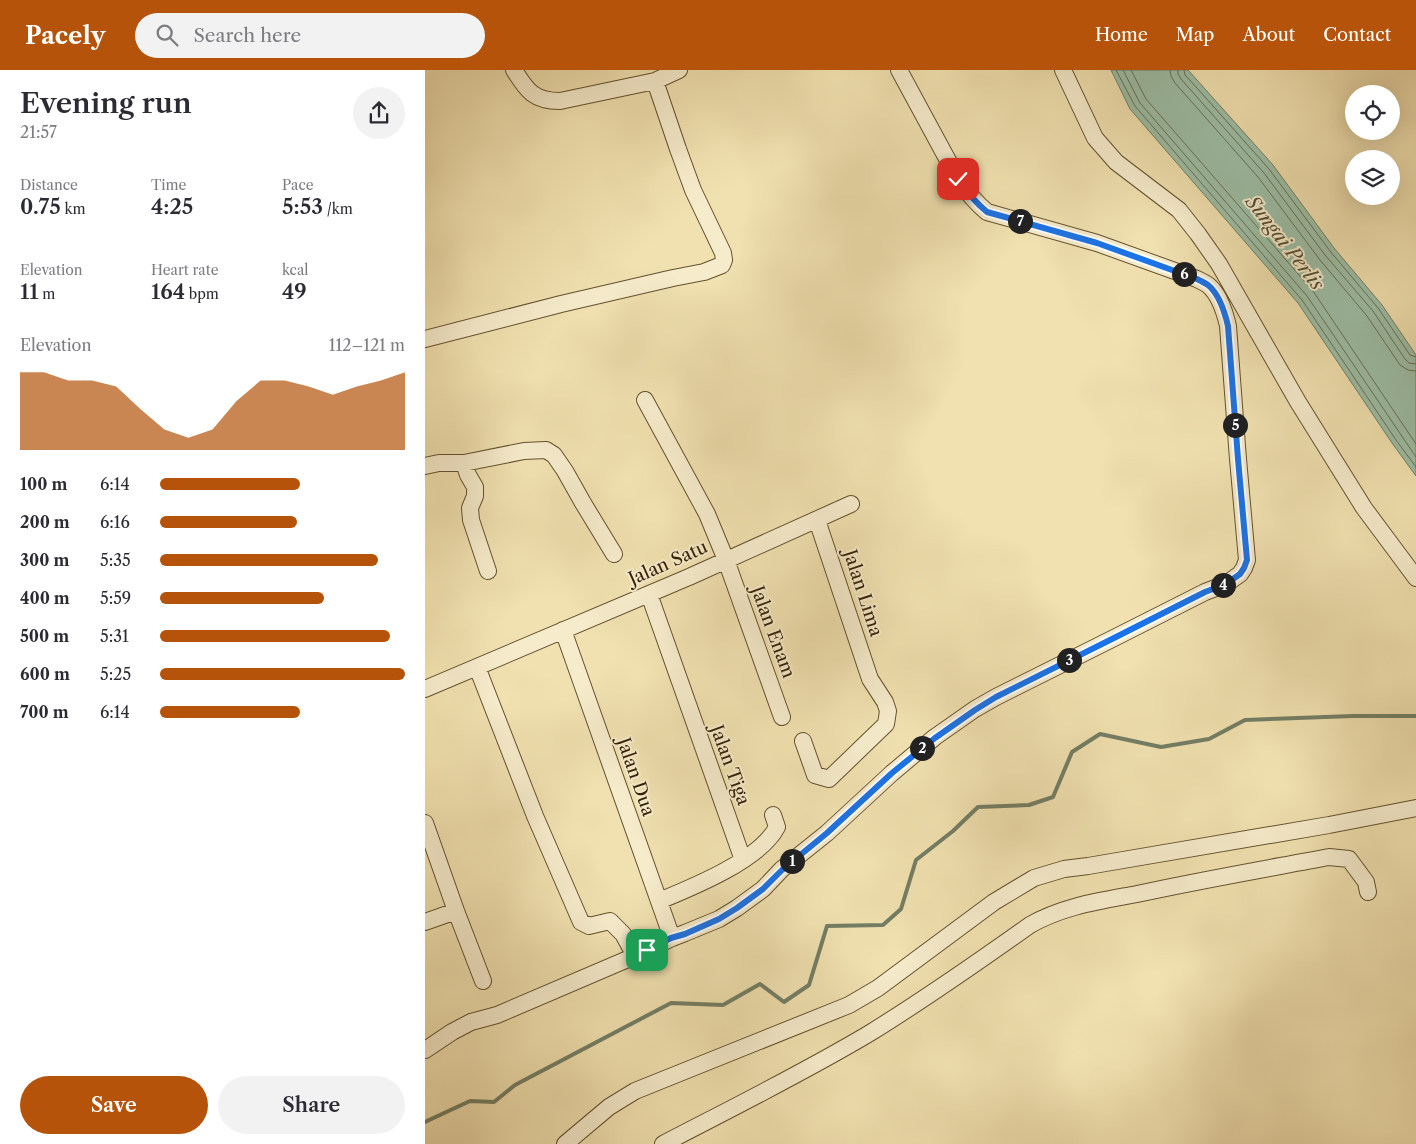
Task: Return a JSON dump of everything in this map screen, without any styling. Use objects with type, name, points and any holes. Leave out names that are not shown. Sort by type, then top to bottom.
[{"type":"street","points":[[514,70],[524,87],[533,95],[549,101],[560,101],[655,82],[679,70]]},
{"type":"street","points":[[425,1050],[471,1022],[497,1015],[635,956],[671,938],[719,919],[763,889],[892,773],[935,738],[975,710],[996,697],[1205,592],[1226,584],[1240,574],[1244,568],[1247,560],[1228,326],[1226,316],[1216,296],[1209,286],[1197,279],[1097,243],[987,212],[979,206],[958,179],[899,70]]},
{"type":"street","points":[[1063,70],[1095,138],[1101,146],[1115,162],[1179,210],[1219,264],[1299,402],[1364,508],[1416,578]]},
{"type":"street","points":[[425,339],[561,304],[705,272],[722,265],[724,260],[723,253],[693,190],[655,82]]},
{"type":"street","name":"Jalan Enam","points":[[645,400],[707,514],[726,560],[782,717]]},
{"type":"street","points":[[425,466],[439,463],[464,463],[489,457],[546,450],[554,455],[565,471],[614,554]]},
{"type":"street","points":[[464,463],[475,487],[475,496],[470,508],[471,520],[488,571]]},
{"type":"street","name":"Jalan Satu","points":[[425,689],[649,594],[851,504]]},
{"type":"street","name":"Jalan Lima","points":[[803,741],[815,775],[829,779],[886,724],[888,711],[885,702],[870,679],[817,520]]},
{"type":"street","name":"Jalan Tiga","points":[[649,594],[743,860]]},
{"type":"street","name":"Jalan Dua","points":[[563,630],[671,938]]},
{"type":"street","points":[[477,666],[535,816],[581,922],[589,926],[610,921],[623,934],[635,956]]},
{"type":"street","points":[[565,1144],[609,1107],[635,1091],[849,1005],[878,988],[994,902],[1035,878],[1064,869],[1293,831],[1416,808]]},
{"type":"street","points":[[659,901],[701,883],[743,860],[773,834],[777,827],[773,815]]},
{"type":"street","points":[[425,823],[483,981]]},
{"type":"street","points":[[663,1144],[869,1034],[923,1000],[1030,925],[1046,916],[1072,907],[1329,857],[1349,859],[1366,882],[1368,892]]},
{"type":"street","points":[[425,922],[456,911]]},
{"type":"water","name":"Sungai Perlis","points":[[1111,70],[1188,70],[1273,165],[1334,248],[1382,305],[1416,355],[1416,476],[1298,303],[1130,109]]},
{"type":"waterway","points":[[425,1122],[470,1101],[494,1102],[515,1085],[671,1003],[723,1005],[760,984],[784,1002],[809,985],[827,926],[883,925],[901,909],[916,860],[953,831],[978,807],[1029,805],[1053,797],[1072,752],[1100,734],[1161,747],[1209,739],[1245,720],[1416,716]]},
{"type":"route","points":[[647,950],[671,938],[719,919],[763,889],[892,773],[935,738],[975,710],[996,697],[1205,592],[1226,584],[1240,574],[1244,568],[1247,560],[1228,326],[1226,316],[1209,286],[1197,279],[1097,243],[987,212],[979,206],[958,179]]}]
